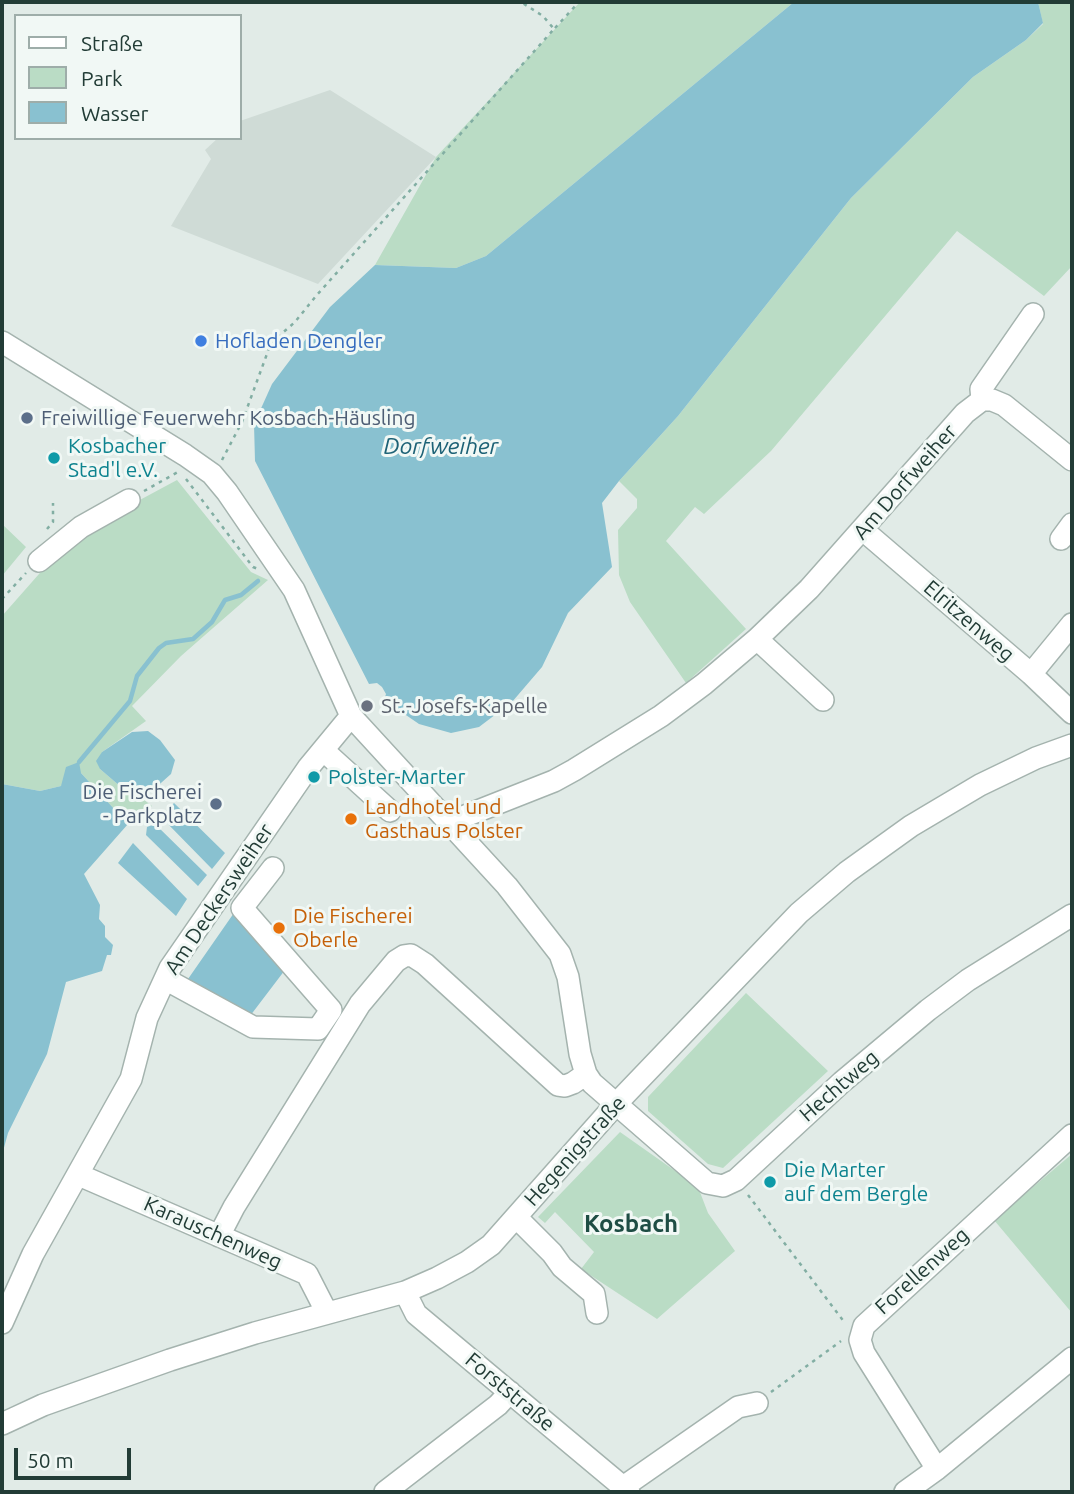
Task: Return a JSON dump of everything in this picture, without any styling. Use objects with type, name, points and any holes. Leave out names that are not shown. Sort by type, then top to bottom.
[{"type":"street","name":"Am Dorfweiher","points":[[450,822],[554,781],[621,742],[704,684],[757,639],[810,589],[965,413],[982,400],[981,389],[1033,314]]},
{"type":"street","points":[[2,342],[173,447],[212,474],[293,590],[351,716],[507,886],[560,954],[568,977],[580,1054],[586,1074],[592,1083],[707,1183],[723,1186],[736,1180]]},
{"type":"street","points":[[982,400],[996,401],[1004,405],[1072,460]]},
{"type":"street","points":[[39,561],[81,527],[129,500]]},
{"type":"street","name":"Elritzenweg","points":[[863,530],[1031,674],[1072,713]]},
{"type":"street","points":[[1031,674],[1072,624]]},
{"type":"street","points":[[757,639],[823,700]]},
{"type":"street","name":"Am Deckersweiher","points":[[2,1323],[33,1254],[131,1079],[147,1018],[170,968],[308,768],[351,716]]},
{"type":"street","name":"Hegenigstraße","points":[[2,1424],[43,1405],[170,1360],[255,1333],[405,1292],[467,1262],[491,1245],[616,1104],[799,913],[846,872],[911,826],[979,785],[1036,758],[1072,745]]},
{"type":"street","points":[[323,750],[390,811]]},
{"type":"street","points":[[165,979],[253,1027],[317,1029],[331,1010],[242,908],[273,868]]},
{"type":"street","name":"Hechtweg","points":[[736,1180],[842,1082],[928,1010],[968,980],[1072,915]]},
{"type":"street","points":[[219,1236],[234,1207],[360,1004],[396,961],[404,956],[411,956],[425,964],[558,1085],[573,1083],[586,1074]]},
{"type":"street","name":"Forellenweg","points":[[937,1469],[864,1353],[857,1333],[869,1319],[1072,1135]]},
{"type":"street","name":"Karauschenweg","points":[[79,1175],[307,1274],[327,1313]]},
{"type":"street","points":[[516,1217],[552,1253],[562,1267],[594,1294],[597,1313]]},
{"type":"street","name":"Forststraße","points":[[405,1292],[416,1314],[626,1490],[738,1407],[757,1403]]},
{"type":"street","points":[[905,1492],[1072,1358]]},
{"type":"street","points":[[385,1492],[498,1405],[510,1392]]},
{"type":"path","points":[[521,2],[543,16],[554,29]]},
{"type":"path","points":[[212,474],[242,422],[271,343],[295,322],[579,2]]},
{"type":"path","points":[[129,500],[180,471],[253,567],[265,573]]},
{"type":"path","points":[[45,532],[53,522],[53,503]]},
{"type":"path","points":[[2,599],[39,561]]},
{"type":"path","points":[[736,1180],[857,1333],[757,1403]]},
{"type":"shaded area","points":[[330,90],[436,157],[318,284],[171,226],[211,159],[205,150],[216,140],[242,140],[242,120]]},
{"type":"green space","points":[[580,2],[794,2],[486,256],[456,268],[375,265],[436,157]]},
{"type":"green space","points":[[1038,2],[1072,2],[1072,266],[1044,296],[957,231],[771,451],[704,514],[695,507],[666,541],[746,629],[686,683],[630,602],[619,575],[618,530],[637,508],[637,499],[619,481],[678,416],[851,198],[973,77],[1026,40],[1043,24]]},
{"type":"green space","points":[[177,480],[251,572],[268,580],[181,656],[132,706],[146,721],[102,752],[100,769],[135,799],[143,799],[152,806],[128,824],[81,773],[61,786],[40,791],[2,784],[2,616],[61,549],[84,530]]},
{"type":"green space","points":[[2,524],[26,547],[2,576]]},
{"type":"green space","points":[[746,993],[828,1071],[723,1168],[708,1164],[648,1111],[648,1097]]},
{"type":"green space","points":[[620,1132],[698,1187],[708,1213],[735,1251],[657,1319],[581,1269],[594,1252],[555,1212],[545,1223],[538,1217]]},
{"type":"green space","points":[[1072,1154],[1072,1313],[994,1220]]},
{"type":"water","name":"Dorfweiher","points":[[794,2],[1038,2],[1043,23],[1026,40],[973,77],[851,198],[678,416],[619,481],[602,503],[612,567],[568,613],[542,667],[512,702],[479,727],[451,733],[419,724],[384,700],[386,694],[377,683],[369,684],[255,461],[254,424],[272,384],[330,307],[375,265],[456,268],[486,256]]},
{"type":"water","points":[[148,731],[160,740],[175,760],[171,774],[143,799],[135,799],[100,769],[96,761],[102,752],[132,732]]},
{"type":"water","points":[[79,762],[81,773],[128,824],[84,874],[100,905],[99,919],[105,926],[105,937],[113,945],[102,971],[66,982],[47,1054],[8,1133],[2,1155],[2,784],[40,791],[61,786],[66,767]]},
{"type":"water","points":[[174,803],[225,853],[212,869],[165,821],[166,811]]},
{"type":"water","points":[[155,824],[207,875],[198,886],[146,835],[147,827]]},
{"type":"water","points":[[133,843],[187,899],[176,916],[118,863]]},
{"type":"water","points":[[236,910],[288,966],[250,1016],[188,979]]},
{"type":"waterway","points":[[79,762],[130,701],[137,676],[159,648],[166,643],[193,639],[212,622],[225,600],[241,595],[258,581]]},
{"type":"place","name":"Hofladen Dengler","points":[[201,341]]},
{"type":"place","name":"Freiwillige Feuerwehr Kosbach-Häusling","points":[[27,418]]},
{"type":"place","name":"Kosbacher Stad'l e.V.","points":[[54,458]]},
{"type":"place","name":"St.-Josefs-Kapelle","points":[[367,706]]},
{"type":"place","name":"Polster-Marter","points":[[314,777]]},
{"type":"place","name":"Die Fischerei - Parkplatz","points":[[216,804]]},
{"type":"place","name":"Landhotel und Gasthaus Polster","points":[[351,819]]},
{"type":"place","name":"Die Fischerei Oberle","points":[[279,928]]},
{"type":"place","name":"Die Marter auf dem Bergle","points":[[770,1182]]},
{"type":"district","name":"Kosbach","points":[[631,1224]]}]
